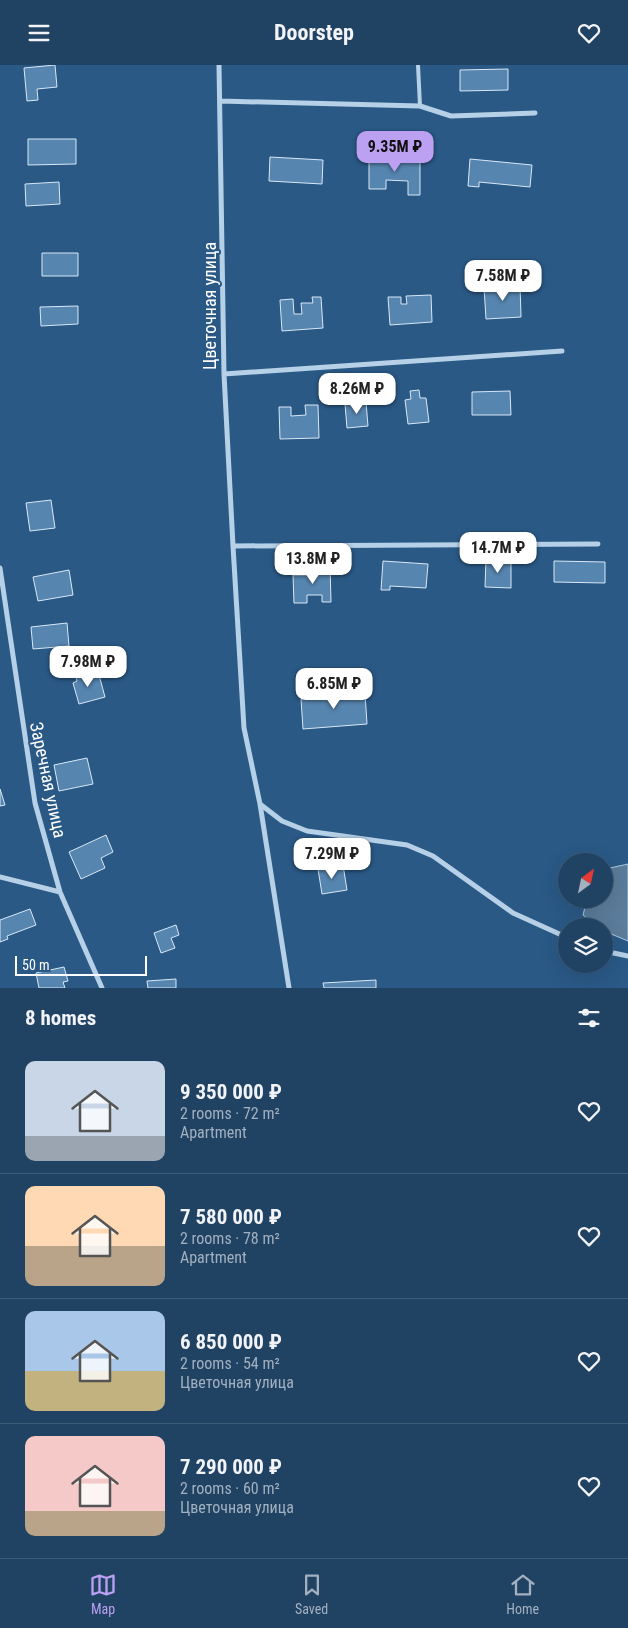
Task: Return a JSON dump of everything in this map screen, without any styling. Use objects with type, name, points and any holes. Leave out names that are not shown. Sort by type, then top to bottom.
[{"type":"street","name":"Цветочная улица","points":[[219,65],[224,240],[224,374],[244,727],[260,804],[289,988]]},
{"type":"street","points":[[220,101],[420,106],[451,116],[535,113]]},
{"type":"street","points":[[224,374],[562,351]]},
{"type":"street","points":[[233,546],[598,544]]},
{"type":"street","name":"Заречная улица","points":[[0,568],[34,803],[60,892],[102,988]]},
{"type":"street","points":[[260,804],[282,821],[307,831],[407,845],[433,856],[513,913],[558,933]]},
{"type":"street","points":[[0,877],[60,892]]},
{"type":"street","points":[[613,953],[628,956]]},
{"type":"lane","points":[[418,65],[420,106]]},
{"type":"water","points":[[628,864],[628,941],[613,935],[613,918],[587,918],[583,915],[585,908],[613,908],[613,867]]},
{"type":"building","points":[[55,65],[57,87],[37,89],[38,100],[27,101],[24,68]]},
{"type":"building","points":[[508,69],[508,90],[460,91],[460,70]]},
{"type":"building","points":[[28,139],[76,139],[76,164],[28,165]]},
{"type":"building","points":[[270,157],[323,160],[322,184],[269,181]]},
{"type":"building","points":[[369,157],[420,158],[420,195],[408,195],[408,181],[386,180],[386,189],[369,189]]},
{"type":"building","points":[[470,159],[532,165],[530,187],[479,182],[479,187],[468,186]]},
{"type":"building","points":[[59,182],[60,204],[26,206],[25,184]]},
{"type":"building","points":[[42,253],[78,253],[78,276],[42,276]]},
{"type":"building","points":[[520,285],[521,317],[486,319],[484,287]]},
{"type":"building","points":[[431,295],[432,322],[390,325],[388,297],[401,297],[401,304],[407,304],[406,296]]},
{"type":"building","points":[[312,297],[321,297],[323,328],[282,331],[280,300],[293,299],[294,314],[302,314],[301,303],[313,303]]},
{"type":"building","points":[[78,306],[78,324],[41,326],[40,307]]},
{"type":"building","points":[[419,390],[420,398],[426,398],[429,422],[408,424],[405,400],[411,399],[410,391]]},
{"type":"building","points":[[510,391],[511,415],[472,415],[472,392]]},
{"type":"building","points":[[366,402],[368,426],[347,428],[345,404]]},
{"type":"building","points":[[305,405],[318,405],[319,438],[280,439],[279,407],[291,407],[291,416],[306,415]]},
{"type":"building","points":[[51,500],[55,528],[30,531],[26,503]]},
{"type":"building","points":[[486,559],[495,559],[495,562],[511,562],[511,588],[485,587]]},
{"type":"building","points":[[383,561],[428,564],[426,588],[390,586],[390,590],[381,590]]},
{"type":"building","points":[[554,561],[605,562],[605,583],[554,582]]},
{"type":"building","points":[[330,566],[331,602],[322,602],[322,595],[307,595],[307,603],[294,603],[293,575],[311,575],[311,567]]},
{"type":"building","points":[[69,570],[73,595],[38,601],[33,577]]},
{"type":"building","points":[[67,623],[69,646],[33,649],[31,627]]},
{"type":"building","points":[[85,670],[88,679],[99,675],[105,697],[79,704],[73,683],[77,681],[75,672]]},
{"type":"building","points":[[331,687],[332,695],[365,693],[367,724],[303,729],[301,699],[318,698],[317,688]]},
{"type":"building","points":[[87,758],[93,784],[59,791],[54,765]]},
{"type":"building","points":[[0,789],[5,805],[0,806]]},
{"type":"building","points":[[106,835],[113,852],[101,858],[105,868],[81,879],[69,852]]},
{"type":"building","points":[[343,865],[347,890],[322,894],[318,869]]},
{"type":"building","points":[[30,909],[36,925],[7,936],[8,939],[0,942],[0,920]]},
{"type":"building","points":[[176,925],[179,935],[171,938],[175,948],[161,953],[154,933]]},
{"type":"building","points":[[64,967],[68,981],[63,982],[65,988],[39,988],[36,973]]},
{"type":"building","points":[[176,979],[176,988],[148,988],[147,981]]},
{"type":"building","points":[[376,980],[376,988],[324,988],[323,983]]}]
